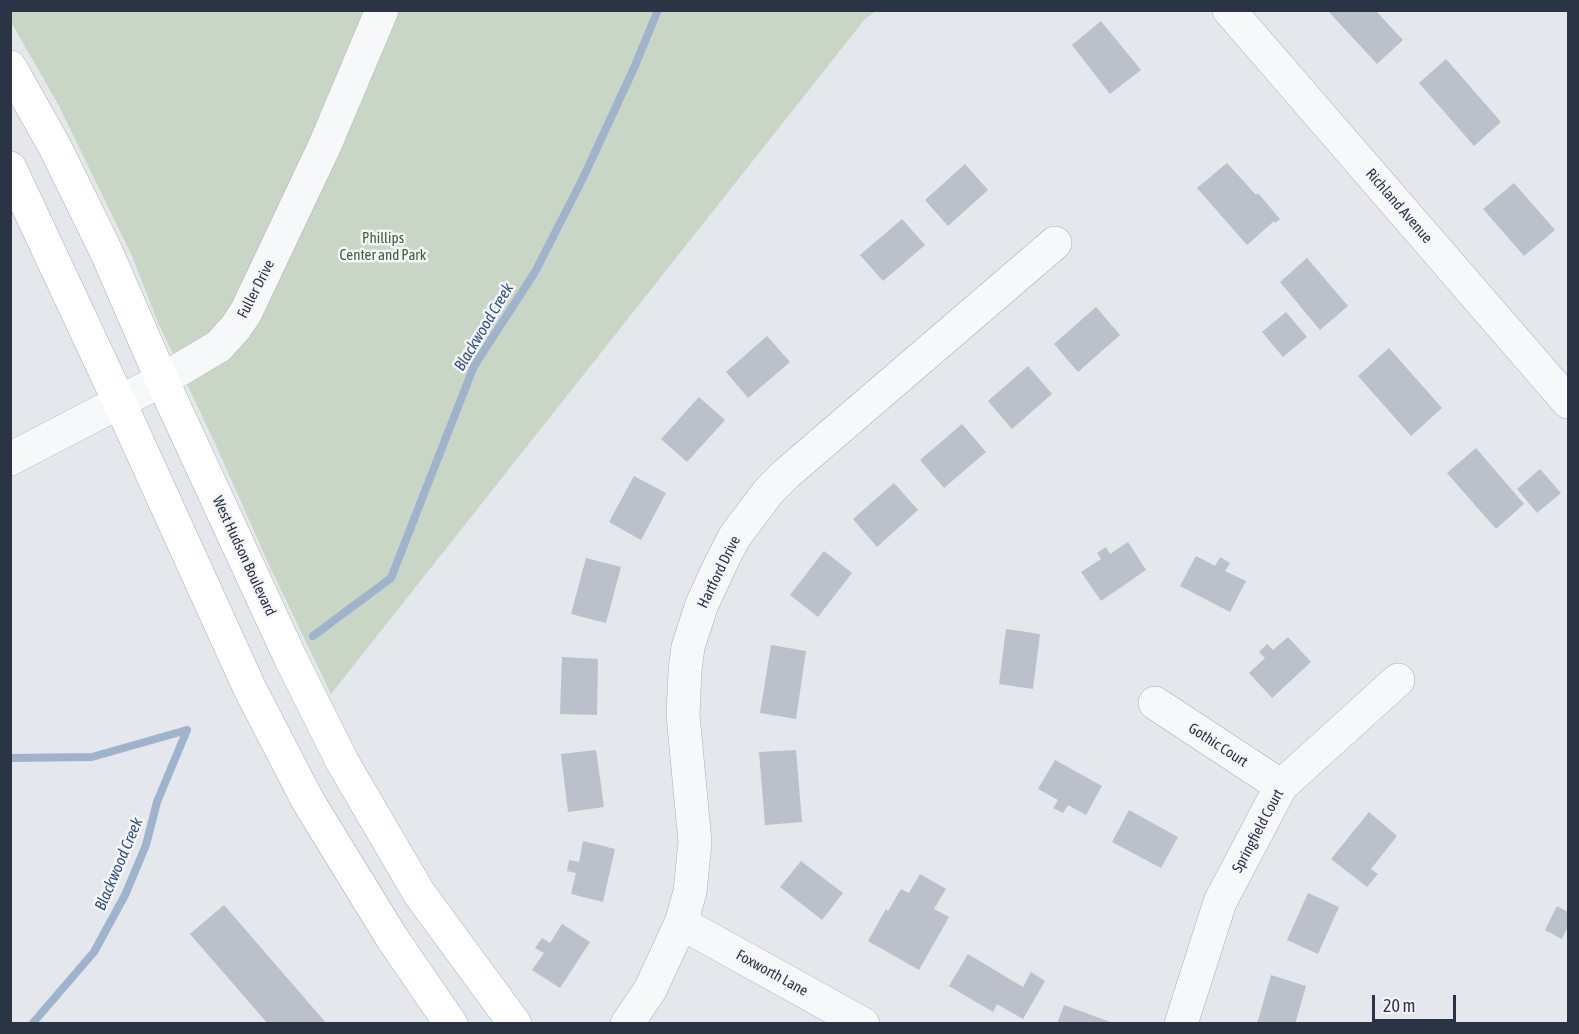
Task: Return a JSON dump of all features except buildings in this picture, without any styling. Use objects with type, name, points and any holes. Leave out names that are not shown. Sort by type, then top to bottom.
[{"type":"main road","name":"West Hudson Boulevard","points":[[10,67],[55,147],[106,251],[162,380],[290,657],[343,763],[419,893],[515,1023]]},
{"type":"main road","points":[[10,168],[250,689],[308,801],[392,938],[451,1023]]},
{"type":"street","name":"Fuller Drive","points":[[10,459],[162,380],[219,346],[246,312],[325,145],[382,10]]},
{"type":"street","name":"Richland Avenue","points":[[1229,10],[1569,402]]},
{"type":"street","name":"Hartford Drive","points":[[627,1023],[651,990],[681,923],[690,892],[695,842],[682,715],[688,647],[702,604],[731,544],[769,491],[786,474],[1055,243]]},
{"type":"street","name":"Springfield Court","points":[[1181,1023],[1220,902],[1281,786],[1398,680]]},
{"type":"street","name":"Gothic Court","points":[[1155,703],[1281,786]]},
{"type":"street","name":"Foxworth Lane","points":[[681,923],[863,1023]]},
{"type":"green space","name":"Phillips Center and Park","points":[[10,11],[876,11],[865,19],[331,694],[159,325],[132,256],[58,104],[11,22]]},
{"type":"waterway","name":"Blackwood Creek","points":[[313,636],[391,578],[474,366],[535,272],[583,178],[658,10]]},
{"type":"waterway","points":[[10,758],[92,757],[187,730]]},
{"type":"waterway","name":"Blackwood Creek","points":[[32,1024],[94,952],[125,895],[146,845],[157,802],[187,730]]}]
